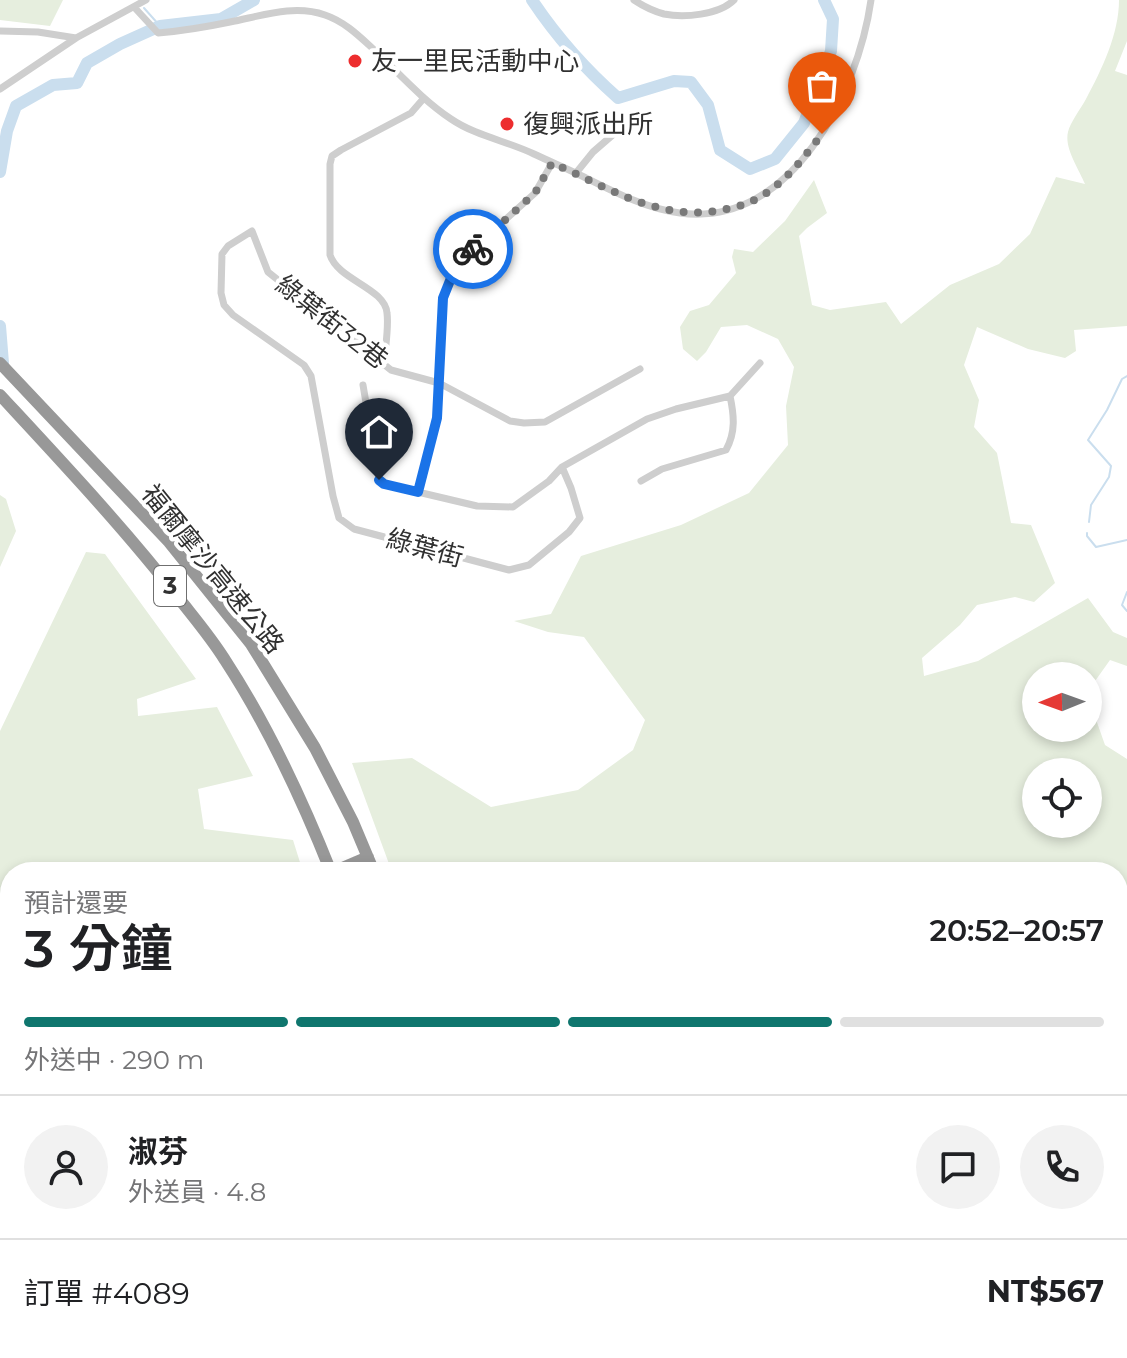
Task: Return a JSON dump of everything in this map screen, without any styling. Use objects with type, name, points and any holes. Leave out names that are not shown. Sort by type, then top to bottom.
[{"type":"highway","name":"福爾摩沙高速公路","points":[[0,363],[169,542],[251,644],[330,776],[370,862]]},
{"type":"highway","name":"福爾摩沙高速公路","points":[[0,395],[97,499],[209,637],[258,716],[303,803],[328,862]]},
{"type":"highway","points":[[356,862],[368,857]]},
{"type":"street","points":[[0,89],[76,38],[146,0]]},
{"type":"street","points":[[634,0],[645,8],[681,15],[705,12],[734,0]]},
{"type":"street","points":[[134,7],[158,33],[287,11],[305,10],[325,15],[349,28],[424,98],[461,125],[658,208],[706,214],[755,200],[778,184],[822,134],[835,112],[861,49],[871,0]]},
{"type":"street","points":[[0,31],[38,32],[76,38]]},
{"type":"street","points":[[384,365],[388,310],[380,298],[333,264],[330,255],[330,164],[332,156],[411,113],[424,98]]},
{"type":"street","points":[[576,173],[593,152],[631,119]]},
{"type":"street","name":"綠葉街","points":[[418,492],[437,418],[443,298],[457,263],[535,193],[552,163]]},
{"type":"street","name":"綠葉街","points":[[252,231],[228,246],[222,254],[221,293],[224,305],[233,315],[304,365],[311,376],[339,518],[354,529],[509,570],[529,565],[569,532],[580,518],[562,467],[549,481],[513,507],[477,506],[384,484],[379,480],[376,468],[363,385]]},
{"type":"street","name":"綠葉街32巷","points":[[252,231],[268,272],[384,365],[391,370],[439,383],[510,421],[545,422],[640,369]]},
{"type":"street","points":[[562,467],[647,419],[730,396],[760,363]]},
{"type":"street","points":[[641,481],[662,469],[726,450],[734,419],[730,396]]},
{"type":"green space","points":[[0,0],[63,0],[50,26],[0,20]]},
{"type":"green space","points":[[1119,0],[1127,0],[1127,41],[1115,71],[1127,75],[1127,326],[1074,330],[1076,351],[1065,358],[1028,349],[977,327],[964,365],[979,400],[974,427],[997,453],[1011,523],[1031,525],[1055,583],[1034,602],[1015,597],[977,605],[960,625],[922,658],[924,676],[978,661],[1088,598],[1113,632],[1127,638],[1127,666],[1110,660],[1102,671],[1102,662],[1022,662],[1022,742],[1102,742],[1102,737],[1105,745],[1127,759],[1127,862],[388,862],[352,763],[412,758],[491,807],[578,790],[633,750],[645,720],[584,637],[548,632],[514,621],[551,614],[581,556],[681,525],[749,493],[788,445],[786,406],[794,367],[778,339],[747,325],[721,327],[697,361],[683,349],[680,327],[690,311],[709,305],[736,273],[732,257],[734,249],[753,252],[785,221],[814,180],[827,213],[799,236],[812,305],[830,310],[886,302],[901,324],[950,285],[999,264],[1030,234],[1056,177],[1085,184],[1067,138],[1071,124],[1113,38]]},
{"type":"green space","points":[[0,495],[6,499],[16,531],[0,567]]},
{"type":"green space","points":[[86,552],[105,554],[196,679],[137,699],[138,716],[217,707],[253,776],[198,789],[204,829],[293,840],[300,862],[0,862],[0,731]]},
{"type":"waterway","points":[[0,172],[7,131],[16,106],[53,85],[77,83],[87,63],[160,26],[221,19],[254,0]]},
{"type":"waterway","points":[[532,0],[572,52],[618,98],[674,81],[691,82],[708,105],[720,150],[750,169],[775,159],[804,123],[831,51],[833,19],[824,0]]},
{"type":"waterway","points":[[144,8],[160,26]]},
{"type":"waterway","points":[[0,326],[3,363],[0,364]]},
{"type":"waterway","points":[[1089,522],[1091,505],[1109,477],[1111,466],[1088,440],[1122,379],[1127,376]]},
{"type":"waterway","points":[[1087,533],[1096,547],[1127,540]]},
{"type":"waterway","points":[[1127,592],[1122,605],[1127,611]]},
{"type":"way so far","points":[[473,249],[535,193],[552,163],[658,208],[706,214],[755,200],[768,192],[822,134]]},
{"type":"place","name":"友一里民活動中心","points":[[355,61]]},
{"type":"place","name":"復興派出所","points":[[507,124]]},
{"type":"route","points":[[379,480],[418,492],[437,418],[443,298],[457,263],[473,249]]}]
